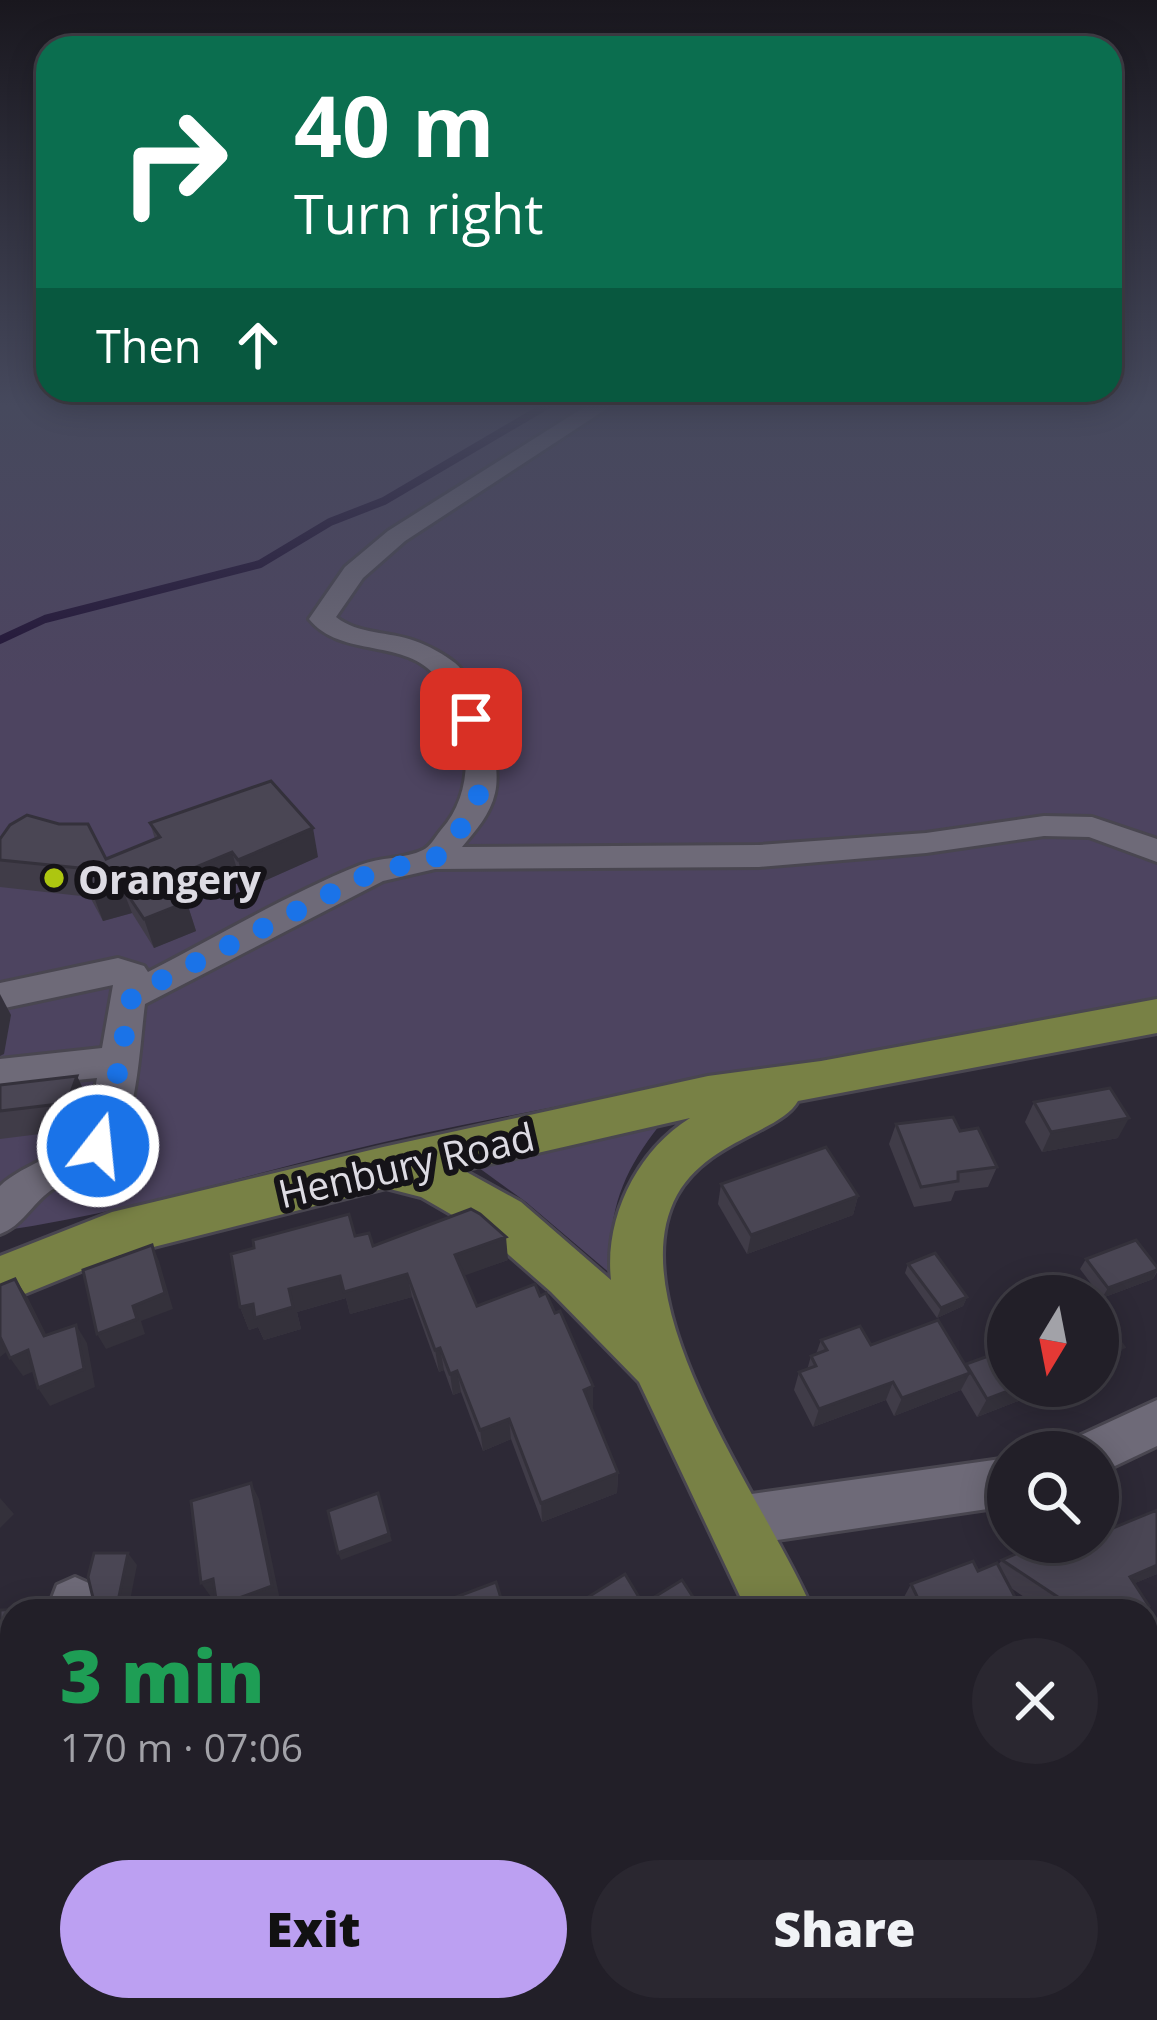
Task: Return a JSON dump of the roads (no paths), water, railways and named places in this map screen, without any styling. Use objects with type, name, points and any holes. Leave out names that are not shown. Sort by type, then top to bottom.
[{"type":"main road","points":[[776,1599],[660,1364],[636,1265],[640,1223],[655,1187],[678,1154],[710,1129],[821,1079],[1157,1016]]},
{"type":"main road","name":"Henbury Road","points":[[0,1280],[112,1235],[382,1168],[708,1095],[821,1079]]},
{"type":"main road","points":[[382,1168],[421,1172],[458,1188],[514,1226],[660,1364]]},
{"type":"street","points":[[435,858],[455,839],[481,790],[482,763],[468,708],[447,670],[407,647],[341,634],[322,619],[331,600],[370,557],[450,498]]},
{"type":"street","points":[[132,995],[373,872],[435,858],[759,856],[926,843],[1044,826],[1092,827],[1157,851]]},
{"type":"street","points":[[0,996],[118,971],[133,975],[108,1124],[90,1156],[39,1176],[0,1216]]},
{"type":"street","points":[[4,1072],[119,1061]]},
{"type":"street","points":[[1119,1441],[1157,1422]]},
{"type":"street","points":[[737,1521],[987,1485]]},
{"type":"waterway","points":[[0,640],[45,619],[260,564],[330,522],[389,498]]},
{"type":"place","name":"Orangery","points":[[54,878]]}]
